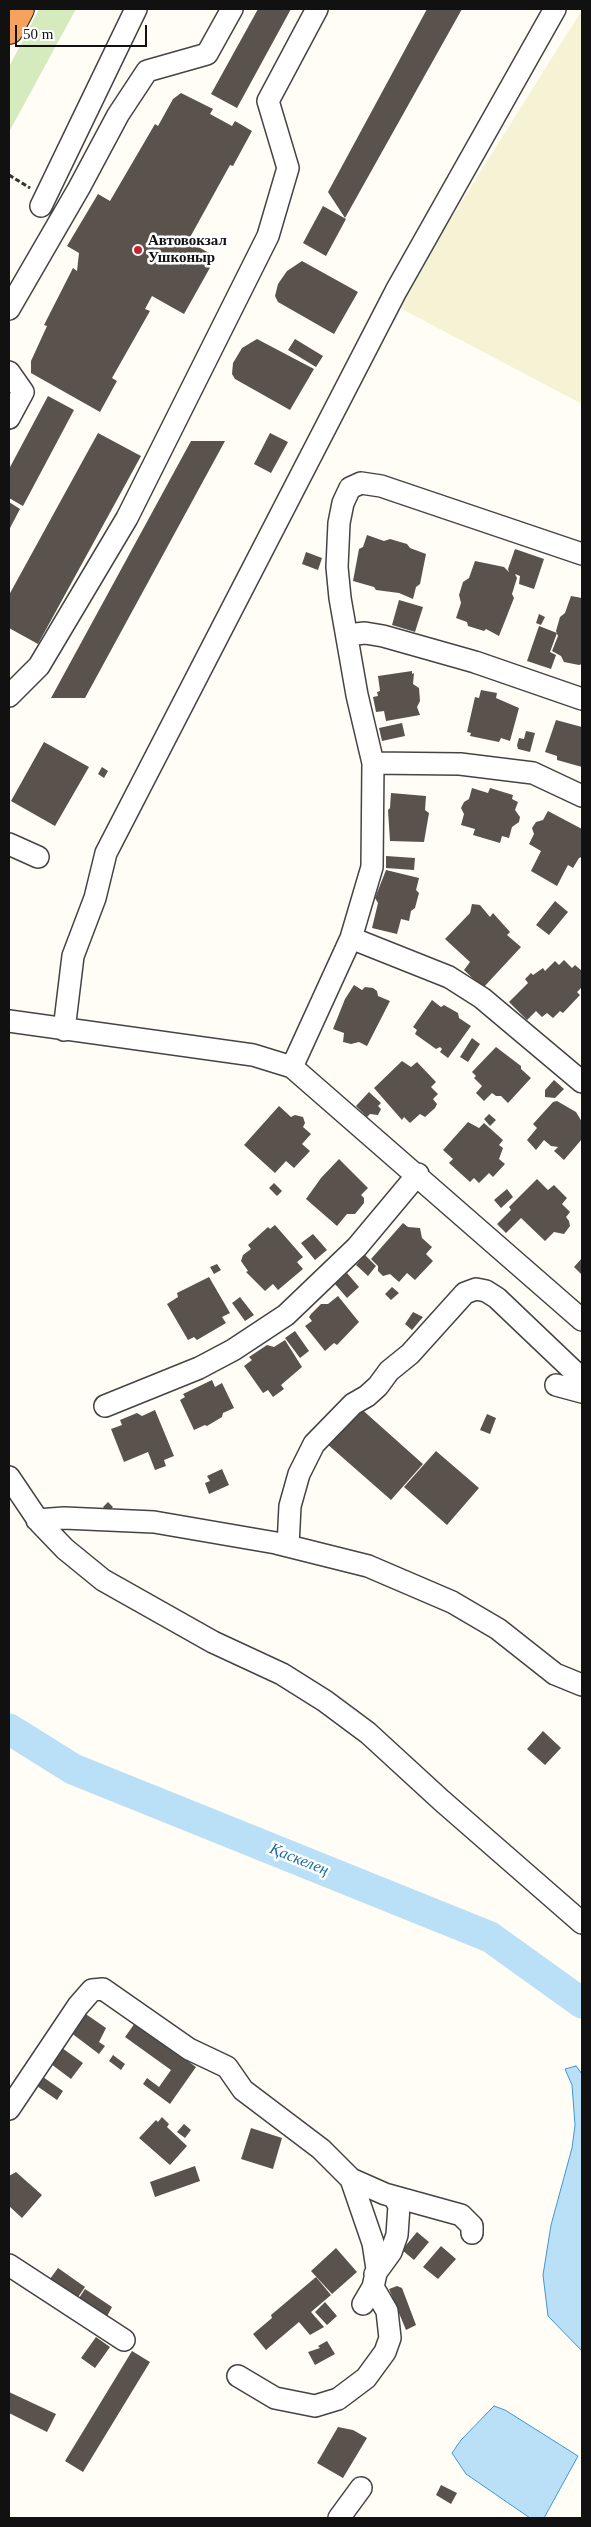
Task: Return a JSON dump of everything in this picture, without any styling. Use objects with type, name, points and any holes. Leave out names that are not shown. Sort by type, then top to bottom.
[{"type":"highway","points":[[9,30],[20,9]]},
{"type":"lane","points":[[41,206],[136,9]]},
{"type":"lane","points":[[9,309],[79,188],[118,115],[147,71],[207,54],[232,9]]},
{"type":"lane","points":[[9,696],[39,666],[127,518],[268,236],[288,168],[268,101],[317,9]]},
{"type":"lane","points":[[64,1030],[73,956],[94,898],[106,853],[396,292],[555,9]]},
{"type":"lane","points":[[9,372],[23,392],[9,418]]},
{"type":"lane","points":[[292,1067],[351,938],[372,867],[373,763],[357,695],[340,598],[337,543],[343,503],[350,488],[361,483],[381,486],[582,554]]},
{"type":"lane","points":[[347,635],[365,633],[383,636],[484,665],[582,699]]},
{"type":"lane","points":[[373,763],[460,764],[533,773],[582,796]]},
{"type":"lane","points":[[9,844],[38,857]]},
{"type":"lane","points":[[351,938],[449,977],[482,998],[582,1082]]},
{"type":"lane","points":[[9,1021],[254,1055],[292,1067],[418,1174],[582,1320]]},
{"type":"lane","points":[[105,1406],[199,1368],[233,1350],[286,1315],[357,1246],[418,1174]]},
{"type":"lane","points":[[288,1546],[290,1506],[299,1474],[314,1444],[353,1404],[367,1396],[378,1386],[389,1371],[410,1354],[465,1293],[476,1290],[486,1291],[497,1298],[582,1379]]},
{"type":"lane","points":[[556,1385],[582,1392]]},
{"type":"lane","points":[[9,1477],[37,1520],[65,1549],[103,1580],[196,1634],[282,1674],[333,1707],[368,1733],[440,1800],[582,1922]]},
{"type":"lane","points":[[37,1520],[64,1518],[154,1522],[288,1546],[368,1566],[452,1602],[498,1629],[555,1674],[582,1685]]},
{"type":"lane","points":[[9,2109],[78,2006],[92,1990],[103,1989],[189,2049],[227,2067],[243,2090],[322,2149],[351,2180],[373,2243],[370,2288],[387,2311],[390,2338],[385,2352],[366,2378],[338,2399],[315,2406],[275,2398],[238,2376]]},
{"type":"lane","points":[[351,2180],[394,2196],[461,2215],[472,2226],[472,2233]]},
{"type":"lane","points":[[370,2288],[391,2252],[397,2235],[399,2206],[394,2196]]},
{"type":"lane","points":[[9,2265],[124,2340]]},
{"type":"lane","points":[[339,2518],[361,2488]]},
{"type":"shaded area","points":[[582,10],[582,404],[396,306]]},
{"type":"green space","points":[[39,9],[76,9],[9,132],[9,67]]},
{"type":"water","points":[[576,2066],[582,2074],[582,2351],[548,2316],[543,2275],[551,2225],[572,2148],[575,2125],[572,2085],[565,2069]]},
{"type":"water","points":[[494,2406],[505,2410],[578,2456],[544,2518],[530,2518],[466,2474],[452,2453],[461,2440]]},
{"type":"building","points":[[258,9],[291,9],[237,108],[211,94]]},
{"type":"building","points":[[427,9],[462,9],[345,218],[328,192]]},
{"type":"building","name":"Автовокзал Ушконыр","points":[[181,93],[213,109],[210,114],[232,126],[235,121],[252,131],[233,166],[230,165],[188,241],[216,257],[184,314],[152,296],[145,309],[150,311],[112,378],[117,381],[100,412],[31,373],[31,361],[47,326],[44,325],[73,268],[77,271],[79,253],[67,246],[98,194],[110,201],[155,124],[158,126],[173,99]]},
{"type":"building","points":[[323,206],[346,219],[326,256],[303,243]]},
{"type":"building","points":[[302,261],[358,292],[334,334],[278,302],[275,296],[278,284],[287,271]]},
{"type":"building","points":[[257,339],[314,369],[290,410],[235,379],[232,374],[233,363],[242,348]]},
{"type":"building","points":[[295,339],[323,356],[316,367],[288,350]]},
{"type":"building","points":[[48,396],[74,410],[23,506],[9,498],[9,469]]},
{"type":"building","points":[[98,433],[141,456],[38,644],[9,628],[9,595]]},
{"type":"building","points":[[270,433],[288,442],[271,473],[254,464]]},
{"type":"building","points":[[191,441],[225,441],[85,698],[51,698]]},
{"type":"building","points":[[9,502],[20,509],[9,530]]},
{"type":"building","points":[[367,535],[384,541],[390,539],[407,544],[410,548],[426,554],[420,584],[416,587],[413,599],[399,593],[376,590],[374,587],[353,581],[359,549],[363,547]]},
{"type":"building","points":[[515,549],[544,559],[534,589],[519,584],[520,576],[515,574],[517,578],[512,594],[514,598],[499,636],[486,629],[484,631],[468,626],[467,622],[456,618],[461,603],[459,595],[463,582],[469,578],[475,561],[504,567],[509,572],[508,569]]},
{"type":"building","points":[[306,552],[322,558],[318,570],[302,564]]},
{"type":"building","points":[[571,596],[582,598],[582,664],[579,665],[564,662],[561,656],[552,651],[558,636],[556,631],[560,617],[565,613]]},
{"type":"building","points":[[399,600],[423,607],[415,632],[392,625]]},
{"type":"building","points":[[539,614],[545,617],[541,625],[536,623]]},
{"type":"building","points":[[539,626],[557,633],[550,652],[556,655],[551,669],[527,661]]},
{"type":"building","points":[[412,671],[412,674],[414,673],[413,684],[419,688],[420,701],[417,707],[420,715],[386,721],[384,711],[376,712],[373,697],[378,696],[377,692],[380,691],[378,676]]},
{"type":"building","points":[[481,690],[497,693],[496,698],[519,708],[510,741],[501,738],[499,742],[470,736],[471,733],[467,732],[475,697],[479,698]]},
{"type":"building","points":[[556,720],[582,727],[582,767],[557,760],[557,756],[545,752]]},
{"type":"building","points":[[402,723],[405,736],[382,741],[379,728]]},
{"type":"building","points":[[526,731],[535,733],[530,752],[518,749],[517,745],[519,738],[524,739]]},
{"type":"building","points":[[44,742],[89,767],[55,826],[11,801]]},
{"type":"building","points":[[102,767],[108,771],[104,778],[98,774]]},
{"type":"building","points":[[472,788],[488,793],[490,788],[513,795],[512,799],[518,802],[515,810],[520,817],[519,822],[512,827],[509,838],[502,836],[500,843],[473,835],[475,829],[461,825],[464,814],[461,808],[464,802],[469,799]]},
{"type":"building","points":[[391,793],[426,796],[425,810],[429,813],[424,842],[390,841],[388,810],[390,808]]},
{"type":"building","points":[[548,811],[582,829],[582,857],[579,858],[573,868],[568,865],[557,886],[531,871],[541,851],[529,844],[534,834],[532,828],[536,822],[543,820]]},
{"type":"building","points":[[386,856],[415,858],[414,870],[386,868]]},
{"type":"building","points":[[386,870],[419,878],[416,890],[419,893],[415,908],[411,911],[409,921],[401,919],[397,934],[372,928],[378,903],[375,898]]},
{"type":"building","points":[[555,901],[568,912],[549,935],[536,925]]},
{"type":"building","points":[[472,904],[480,905],[490,917],[493,913],[510,932],[507,935],[521,947],[483,988],[464,970],[470,962],[445,939],[470,913]]},
{"type":"building","points":[[564,960],[572,968],[575,965],[582,971],[582,987],[577,992],[580,995],[563,1013],[560,1011],[553,1018],[547,1013],[542,1017],[536,1011],[527,1020],[509,1002],[528,983],[525,979],[531,973],[533,975],[543,968],[545,971],[555,961],[559,965]]},
{"type":"building","points":[[354,985],[362,990],[365,987],[373,988],[377,991],[378,996],[390,1001],[367,1046],[359,1042],[351,1044],[343,1042],[344,1033],[333,1029],[345,999]]},
{"type":"building","points":[[432,1000],[441,1007],[444,1005],[458,1013],[459,1018],[471,1026],[448,1058],[440,1052],[442,1049],[440,1047],[436,1049],[415,1034],[417,1030],[413,1027]]},
{"type":"building","points":[[472,1038],[480,1044],[468,1062],[460,1057]]},
{"type":"building","points":[[496,1047],[521,1066],[521,1069],[531,1078],[508,1103],[501,1096],[496,1096],[492,1093],[484,1101],[476,1093],[482,1086],[474,1078],[476,1076],[472,1072]]},
{"type":"building","points":[[402,1061],[411,1067],[417,1062],[436,1082],[431,1087],[438,1094],[433,1099],[437,1104],[435,1108],[425,1117],[420,1114],[410,1123],[404,1117],[402,1120],[374,1088]]},
{"type":"building","points":[[554,1080],[564,1089],[555,1098],[545,1097],[545,1090]]},
{"type":"building","points":[[369,1092],[381,1103],[378,1106],[381,1109],[378,1115],[370,1114],[367,1117],[356,1106]]},
{"type":"building","points":[[557,1101],[576,1112],[582,1122],[582,1139],[564,1160],[554,1151],[558,1147],[551,1146],[544,1140],[536,1150],[527,1140],[537,1128],[533,1124],[553,1102]]},
{"type":"building","points":[[279,1106],[291,1117],[295,1115],[303,1117],[305,1123],[303,1127],[311,1134],[302,1144],[310,1151],[294,1168],[286,1161],[275,1173],[244,1145]]},
{"type":"building","points":[[489,1114],[496,1120],[490,1126],[484,1119]]},
{"type":"building","points":[[468,1122],[479,1128],[484,1123],[503,1140],[499,1145],[503,1148],[499,1159],[505,1164],[493,1177],[489,1173],[479,1183],[474,1178],[470,1182],[449,1163],[453,1159],[443,1150]]},
{"type":"building","points":[[339,1159],[368,1188],[361,1195],[364,1198],[364,1203],[355,1214],[347,1214],[337,1226],[306,1199],[321,1178]]},
{"type":"building","points":[[537,1179],[548,1190],[554,1185],[567,1198],[562,1204],[570,1212],[566,1217],[570,1226],[564,1234],[554,1232],[545,1241],[521,1218],[506,1233],[497,1224],[511,1210],[509,1207]]},
{"type":"building","points":[[274,1183],[282,1191],[277,1196],[269,1188]]},
{"type":"building","points":[[507,1189],[513,1197],[501,1208],[494,1200]]},
{"type":"building","points":[[403,1223],[408,1227],[420,1228],[422,1238],[432,1247],[426,1254],[433,1261],[415,1280],[407,1273],[399,1282],[390,1274],[383,1276],[378,1271],[378,1266],[371,1259]]},
{"type":"building","points":[[275,1225],[303,1257],[297,1262],[303,1269],[278,1290],[273,1284],[265,1291],[246,1272],[248,1271],[241,1261],[243,1255],[251,1249],[248,1245],[268,1227],[270,1229]]},
{"type":"building","points":[[313,1234],[327,1250],[315,1260],[301,1243]]},
{"type":"building","points":[[365,1255],[376,1266],[368,1276],[356,1265]]},
{"type":"building","points":[[582,1258],[582,1275],[574,1267]]},
{"type":"building","points":[[217,1264],[221,1270],[214,1274],[210,1267]]},
{"type":"building","points":[[347,1273],[359,1287],[347,1298],[335,1284]]},
{"type":"building","points":[[209,1277],[230,1313],[222,1317],[226,1323],[197,1340],[194,1337],[188,1340],[167,1304],[178,1297],[177,1293]]},
{"type":"building","points":[[392,1287],[399,1293],[391,1300],[385,1294]]},
{"type":"building","points":[[338,1296],[359,1322],[337,1345],[334,1343],[325,1351],[305,1326],[312,1321],[309,1317],[321,1304],[328,1304]]},
{"type":"building","points":[[240,1297],[254,1315],[245,1321],[232,1303]]},
{"type":"building","points":[[413,1312],[423,1317],[412,1330],[405,1324]]},
{"type":"building","points":[[295,1331],[309,1351],[300,1358],[285,1338]]},
{"type":"building","points":[[285,1340],[302,1367],[281,1385],[284,1389],[273,1397],[268,1390],[263,1393],[244,1366],[252,1360],[249,1357],[267,1345],[274,1347]]},
{"type":"building","points":[[212,1380],[215,1387],[222,1383],[234,1408],[223,1413],[222,1417],[207,1426],[205,1425],[194,1430],[180,1400],[185,1397],[183,1394]]},
{"type":"building","points":[[358,1406],[423,1464],[391,1500],[326,1443]]},
{"type":"building","points":[[155,1410],[174,1456],[164,1460],[166,1466],[155,1470],[148,1452],[124,1462],[111,1429],[122,1425],[120,1420],[137,1413],[142,1416]]},
{"type":"building","points":[[487,1414],[496,1418],[490,1434],[480,1430]]},
{"type":"building","points":[[436,1451],[479,1488],[447,1525],[404,1487]]},
{"type":"building","points":[[222,1469],[229,1485],[209,1494],[205,1483],[210,1481],[207,1476]]},
{"type":"building","points":[[108,1502],[113,1507],[108,1512],[103,1507]]},
{"type":"building","points":[[543,1731],[561,1748],[545,1765],[527,1749]]},
{"type":"building","points":[[80,2010],[106,2028],[99,2042],[105,2046],[99,2054],[66,2029]]},
{"type":"building","points":[[135,2023],[196,2067],[170,2104],[143,2084],[147,2078],[159,2087],[171,2070],[125,2037]]},
{"type":"building","points":[[62,2048],[83,2063],[71,2079],[51,2064]]},
{"type":"building","points":[[113,2055],[125,2064],[121,2070],[109,2061]]},
{"type":"building","points":[[43,2077],[63,2091],[57,2100],[37,2086]]},
{"type":"building","points":[[162,2117],[169,2124],[167,2127],[187,2146],[170,2165],[139,2138],[156,2120],[158,2122]]},
{"type":"building","points":[[184,2124],[191,2130],[185,2138],[177,2132]]},
{"type":"building","points":[[251,2128],[282,2138],[273,2169],[241,2159]]},
{"type":"building","points":[[195,2166],[200,2181],[155,2197],[150,2182]]},
{"type":"building","points":[[16,2172],[42,2195],[22,2218],[9,2206],[9,2176]]},
{"type":"building","points":[[417,2232],[429,2242],[414,2260],[402,2250]]},
{"type":"building","points":[[441,2246],[456,2259],[438,2279],[423,2267]]},
{"type":"building","points":[[336,2248],[357,2272],[332,2294],[311,2271]]},
{"type":"building","points":[[58,2268],[85,2287],[74,2303],[47,2283]]},
{"type":"building","points":[[316,2277],[331,2295],[311,2312],[324,2327],[310,2335],[299,2322],[266,2350],[253,2334],[272,2318],[271,2315]]},
{"type":"building","points":[[397,2286],[402,2288],[416,2325],[406,2330],[389,2289]]},
{"type":"building","points":[[85,2289],[112,2307],[105,2320],[77,2301]]},
{"type":"building","points":[[325,2302],[337,2316],[327,2325],[315,2312]]},
{"type":"building","points":[[96,2337],[110,2347],[95,2368],[81,2358]]},
{"type":"building","points":[[327,2341],[335,2354],[315,2365],[308,2352],[320,2348],[318,2346]]},
{"type":"building","points":[[132,2351],[150,2362],[83,2472],[65,2461]]},
{"type":"building","points":[[9,2392],[56,2414],[47,2432],[9,2413]]},
{"type":"building","points":[[338,2427],[353,2430],[367,2438],[343,2478],[317,2463]]},
{"type":"building","points":[[441,2485],[457,2493],[451,2504],[436,2495]]},
{"type":"waterway","name":"Қаскелең","points":[[9,1729],[73,1769],[490,1937],[582,2003]]},
{"type":"place","name":"Автовокзал Ушконыр","points":[[138,250]]}]
